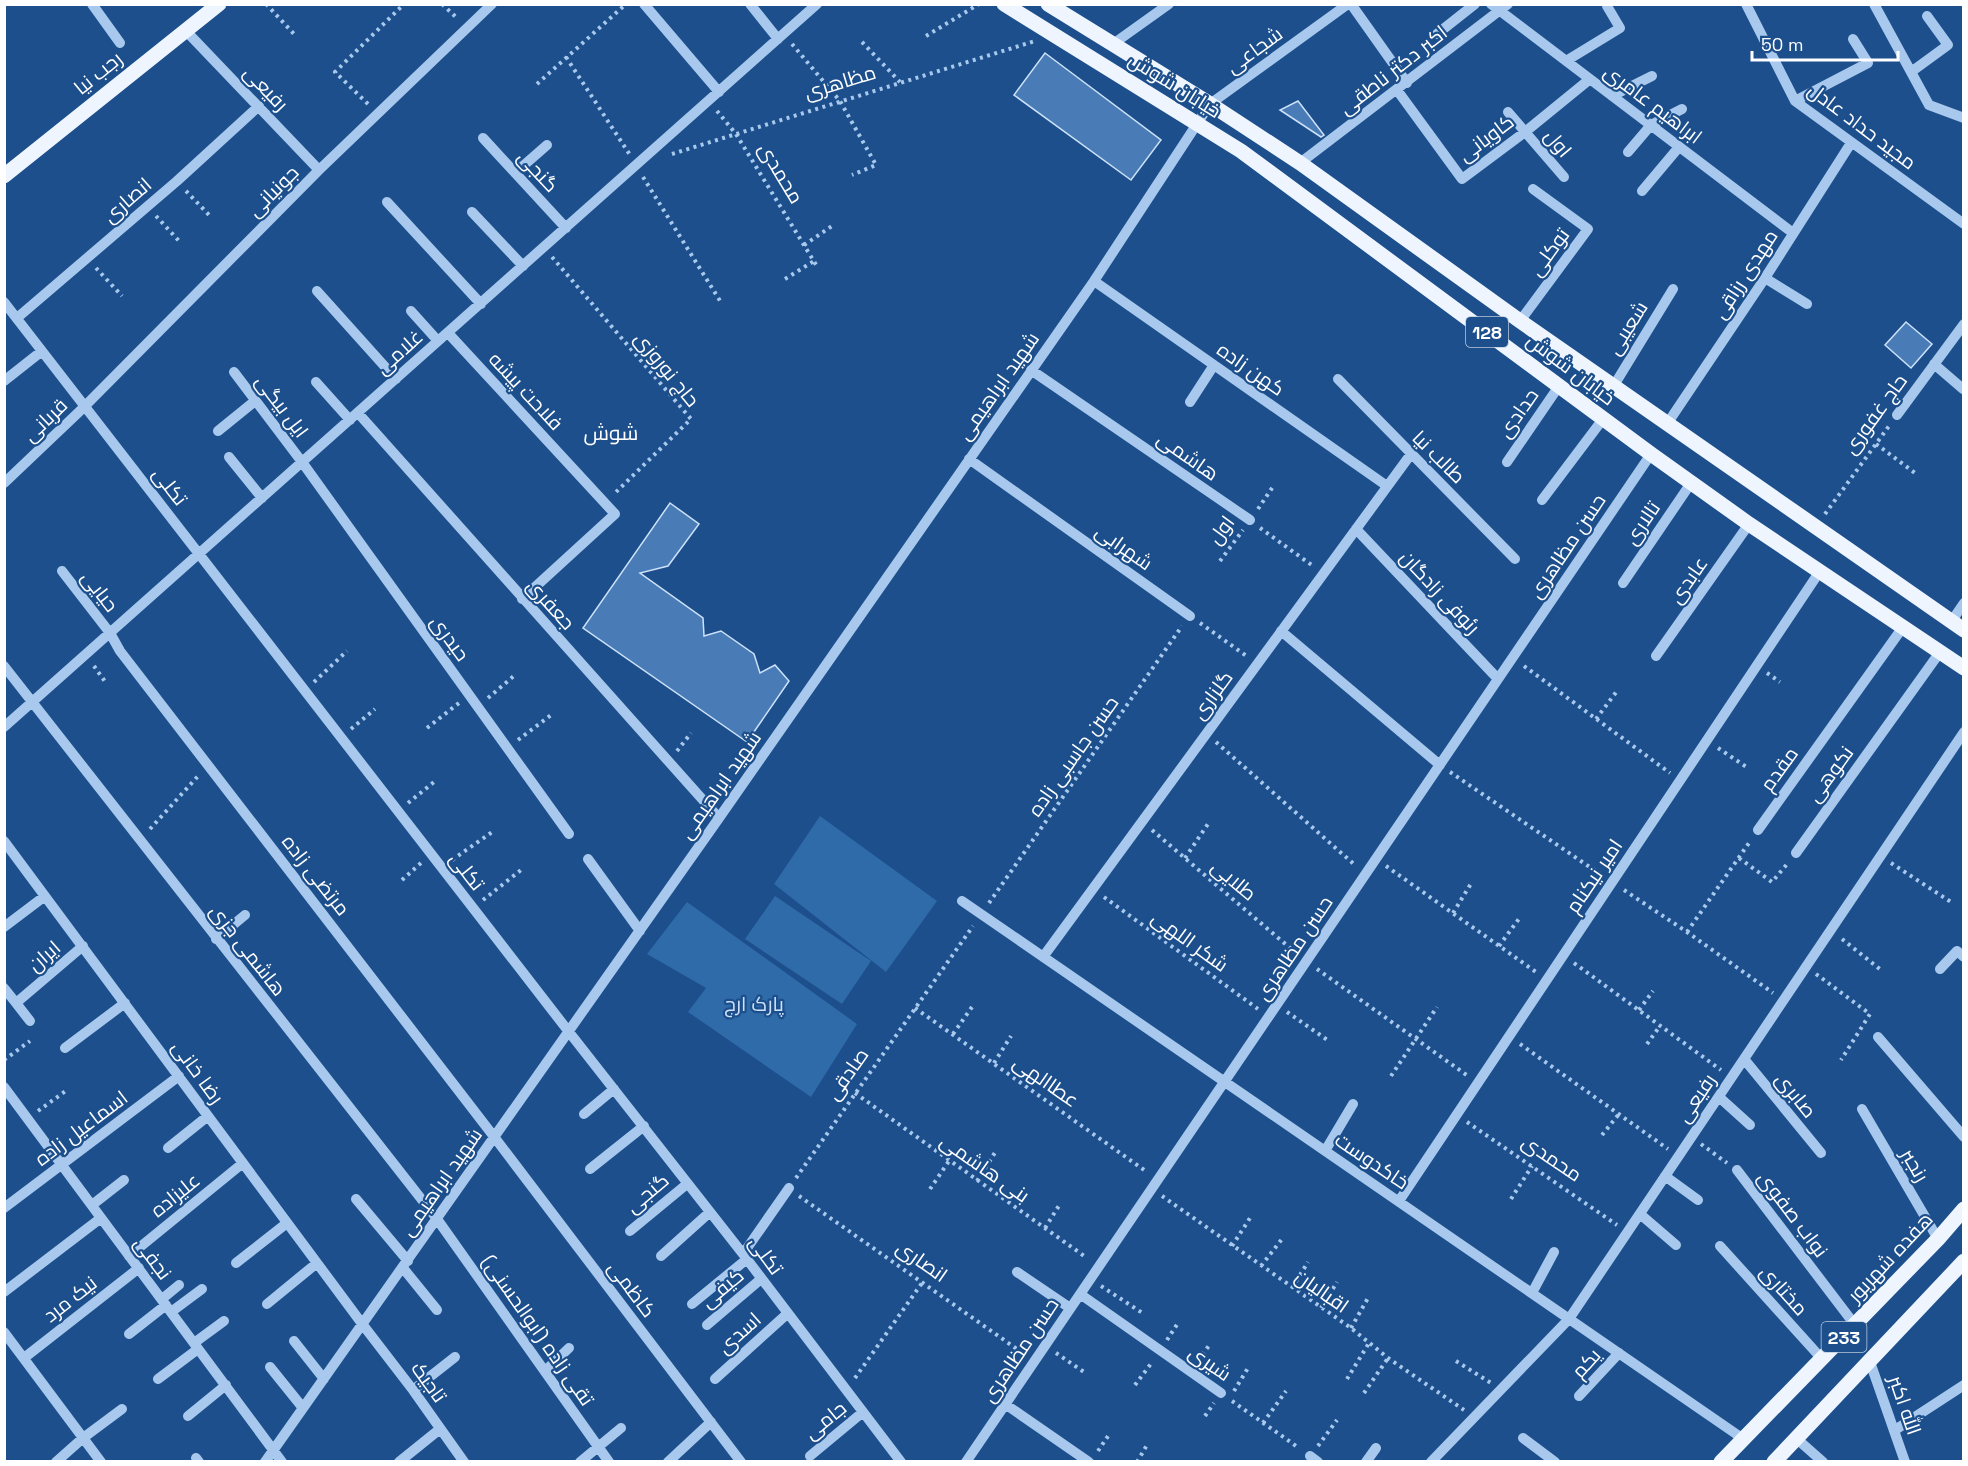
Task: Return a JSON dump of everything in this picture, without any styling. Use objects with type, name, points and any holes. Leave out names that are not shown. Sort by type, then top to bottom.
[{"type":"main road","name":"رجب نیا","points":[[4,176],[219,4]]},
{"type":"main road","name":"خیابان شوش","points":[[1004,4],[1241,151],[1691,483],[1964,668]]},
{"type":"main road","name":"خیابان شوش","points":[[1048,4],[1210,104],[1300,164],[1613,387],[1957,626]]},
{"type":"main road","name":"هفده شهریور","points":[[1721,1461],[1938,1239],[1964,1209]]},
{"type":"main road","name":"233","points":[[1774,1461],[1964,1261]]},
{"type":"street","points":[[92,4],[120,43]]},
{"type":"street","name":"جونیانی","points":[[84,407],[319,170],[492,4]]},
{"type":"street","points":[[644,4],[719,92]]},
{"type":"street","points":[[750,4],[781,37]]},
{"type":"street","name":"غلامی","points":[[4,727],[817,4]]},
{"type":"street","points":[[1113,44],[1168,4]]},
{"type":"street","points":[[1350,4],[1407,83]]},
{"type":"street","name":"شجاعی","points":[[1197,123],[1210,104],[1350,4]]},
{"type":"street","points":[[1437,34],[1475,4]]},
{"type":"street","name":"مجید حداد عادل","points":[[1746,4],[1795,101],[1964,224]]},
{"type":"street","points":[[1874,4],[1929,105],[1964,118]]},
{"type":"street","name":"اکبر دکتر ناطقی","points":[[1300,164],[1407,83],[1499,6]]},
{"type":"street","name":"ابراهیم عامری","points":[[1499,6],[1566,61],[1793,233]]},
{"type":"street","points":[[1566,61],[1620,28],[1607,6]]},
{"type":"street","points":[[1911,72],[1948,45],[1928,16]]},
{"type":"street","name":"رفیعی","points":[[186,31],[319,170]]},
{"type":"street","points":[[1795,101],[1868,63],[1852,39]]},
{"type":"street","points":[[1612,96],[1652,76]]},
{"type":"street","name":"کاویانی","points":[[1397,90],[1462,179],[1526,132],[1590,79]]},
{"type":"street","name":"انصاری","points":[[16,318],[177,181],[259,106]]},
{"type":"street","points":[[1628,152],[1651,125],[1682,109]]},
{"type":"street","name":"اول","points":[[1508,112],[1564,177]]},
{"type":"street","name":"شهید ابراهیمی","points":[[265,1461],[495,1138],[1094,281],[1197,123]]},
{"type":"street","name":"گنجی","points":[[483,138],[566,228]]},
{"type":"street","name":"مهدی رزاقی","points":[[1667,424],[1765,278],[1851,143]]},
{"type":"street","points":[[515,173],[547,145]]},
{"type":"street","points":[[1642,191],[1679,147]]},
{"type":"street","name":"توکلی","points":[[1520,321],[1588,229],[1533,189]]},
{"type":"street","points":[[387,202],[481,304]]},
{"type":"street","points":[[472,212],[523,266]]},
{"type":"street","points":[[1765,278],[1807,304]]},
{"type":"street","name":"کهن زاده","points":[[1094,281],[1387,486]]},
{"type":"street","name":"شعیبی","points":[[1613,387],[1672,289]]},
{"type":"street","points":[[317,291],[396,379]]},
{"type":"street","name":"تکلی","points":[[4,302],[901,1461]]},
{"type":"street","points":[[411,311],[438,341]]},
{"type":"street","name":"حاج غفوری","points":[[1897,415],[1964,324]]},
{"type":"street","name":"فلاحت پیشه","points":[[448,333],[605,503]]},
{"type":"street","points":[[4,381],[42,351]]},
{"type":"street","points":[[1934,364],[1963,389]]},
{"type":"street","points":[[1190,402],[1214,365]]},
{"type":"street","name":"هاشمی","points":[[1031,370],[1250,520]]},
{"type":"street","name":"ایل بیگی","points":[[234,372],[303,462]]},
{"type":"street","name":"طالب نیا","points":[[1338,379],[1515,559]]},
{"type":"street","name":"جعفری","points":[[316,382],[354,417],[719,818]]},
{"type":"street","name":"حدادی","points":[[1507,462],[1559,386]]},
{"type":"street","points":[[218,430],[255,401]]},
{"type":"street","name":"قربانی","points":[[4,483],[84,407]]},
{"type":"street","points":[[1542,500],[1604,419]]},
{"type":"street","name":"گلزاری","points":[[1043,957],[1410,454]]},
{"type":"street","name":"حسن مظاهری","points":[[966,1461],[1651,454]]},
{"type":"street","points":[[229,457],[262,498]]},
{"type":"street","name":"شهرابی","points":[[969,459],[1190,615]]},
{"type":"street","name":"حیدری","points":[[303,462],[569,834]]},
{"type":"street","name":"تالاری","points":[[1623,583],[1691,483]]},
{"type":"street","points":[[522,599],[615,514],[605,503]]},
{"type":"street","name":"عابدی","points":[[1656,656],[1749,524]]},
{"type":"street","name":"رئوفی زادگان","points":[[1356,529],[1498,679]]},
{"type":"street","name":"حیایی","points":[[62,571],[110,633]]},
{"type":"street","name":"امیر نیکنام","points":[[1399,1201],[1820,571]]},
{"type":"street","points":[[1957,626],[1964,603]]},
{"type":"street","name":"مقدم","points":[[1758,830],[1903,627]]},
{"type":"street","points":[[1281,631],[1440,765]]},
{"type":"street","name":"مرتضی زاده","points":[[110,633],[120,651],[495,1138]]},
{"type":"street","name":"نکوهی","points":[[1796,853],[1940,652]]},
{"type":"street","points":[[4,666],[33,702]]},
{"type":"street","name":"هاشمی جزی","points":[[33,702],[139,841],[437,1219]]},
{"type":"street","name":"رفیعی","points":[[1431,1461],[1569,1319],[1964,732]]},
{"type":"street","name":"رضا خانی","points":[[4,841],[363,1325]]},
{"type":"street","points":[[588,859],[640,931]]},
{"type":"street","points":[[4,927],[45,896]]},
{"type":"street","name":"خاکدوست","points":[[962,901],[1743,1438]]},
{"type":"street","points":[[216,939],[245,915]]},
{"type":"street","name":"ایران","points":[[16,1003],[83,946]]},
{"type":"street","points":[[1940,969],[1960,954]]},
{"type":"street","points":[[4,988],[30,1021]]},
{"type":"street","points":[[65,1048],[125,1004]]},
{"type":"street","points":[[1878,1037],[1964,1137]]},
{"type":"street","name":"صابری","points":[[1744,1059],[1821,1153]]},
{"type":"street","name":"اسماعیل زاده","points":[[5,1206],[179,1076]]},
{"type":"street","name":"نجفی","points":[[4,1088],[274,1449]]},
{"type":"street","points":[[584,1114],[614,1089]]},
{"type":"street","points":[[1719,1097],[1750,1125]]},
{"type":"street","points":[[1325,1150],[1353,1104]]},
{"type":"street","name":"رنجبر","points":[[1862,1109],[1938,1239]]},
{"type":"street","points":[[168,1148],[208,1116]]},
{"type":"street","points":[[590,1169],[644,1126]]},
{"type":"street","name":"کاظمی","points":[[495,1138],[741,1461]]},
{"type":"street","name":"علیزاده","points":[[129,1256],[243,1163]]},
{"type":"street","name":"نواب صفوی","points":[[1737,1170],[1855,1325]]},
{"type":"street","points":[[1665,1176],[1698,1200]]},
{"type":"street","points":[[92,1205],[124,1180]]},
{"type":"street","name":"گنجی","points":[[630,1231],[687,1184]]},
{"type":"street","points":[[692,1304],[745,1257],[789,1188]]},
{"type":"street","points":[[356,1199],[436,1310]]},
{"type":"street","points":[[661,1256],[710,1212]]},
{"type":"street","points":[[1640,1214],[1676,1245]]},
{"type":"street","points":[[4,1292],[101,1218]]},
{"type":"street","name":"تقی زاده (ابوالحسنی)","points":[[437,1219],[609,1461]]},
{"type":"street","points":[[236,1263],[287,1223]]},
{"type":"street","name":"مختاری","points":[[1720,1246],[1822,1359]]},
{"type":"street","points":[[1532,1293],[1554,1252]]},
{"type":"street","points":[[267,1304],[317,1263]]},
{"type":"street","name":"نیک مرد","points":[[24,1358],[139,1268]]},
{"type":"street","points":[[1017,1272],[1070,1308]]},
{"type":"street","name":"کیفی","points":[[707,1325],[761,1279]]},
{"type":"street","points":[[166,1305],[179,1285]]},
{"type":"street","points":[[129,1334],[166,1305],[202,1289]]},
{"type":"street","name":"شیری","points":[[1080,1294],[1225,1396]]},
{"type":"street","name":"اسدی","points":[[715,1378],[787,1314]]},
{"type":"street","points":[[158,1380],[224,1321]]},
{"type":"street","name":"تاجیک","points":[[363,1325],[413,1389],[464,1461]]},
{"type":"street","points":[[4,1332],[101,1461]]},
{"type":"street","points":[[294,1341],[324,1379]]},
{"type":"street","points":[[545,1371],[569,1348]]},
{"type":"street","name":"یکم","points":[[1579,1396],[1619,1353]]},
{"type":"street","points":[[413,1389],[455,1357]]},
{"type":"street","name":"الله اکبر","points":[[1870,1362],[1905,1461]]},
{"type":"street","points":[[270,1367],[303,1408]]},
{"type":"street","points":[[188,1416],[226,1385]]},
{"type":"street","points":[[1895,1430],[1964,1385]]},
{"type":"street","points":[[1005,1404],[1089,1461]]},
{"type":"street","points":[[56,1461],[83,1437],[122,1409]]},
{"type":"street","name":"جامی","points":[[810,1456],[863,1412]]},
{"type":"street","points":[[668,1461],[711,1422]]},
{"type":"street","points":[[580,1461],[621,1428]]},
{"type":"street","points":[[399,1461],[440,1429]]},
{"type":"street","points":[[1523,1438],[1555,1461]]},
{"type":"street","points":[[1797,1439],[1823,1461]]},
{"type":"street","points":[[1366,1461],[1376,1448]]},
{"type":"street","points":[[274,1449],[282,1461]]},
{"type":"path","points":[[266,4],[294,34]]},
{"type":"path","points":[[378,114],[335,72],[404,4]]},
{"type":"path","points":[[442,4],[467,28]]},
{"type":"path","points":[[537,84],[626,4]]},
{"type":"path","points":[[927,36],[979,4]]},
{"type":"path","name":"مظاهری","points":[[670,155],[1055,35]]},
{"type":"path","points":[[781,37],[840,101],[876,165],[852,175]]},
{"type":"path","points":[[862,42],[900,82]]},
{"type":"path","points":[[566,57],[722,304]]},
{"type":"path","name":"محمدی","points":[[709,101],[736,134],[818,268]]},
{"type":"path","points":[[177,181],[210,216]]},
{"type":"path","points":[[147,206],[180,243]]},
{"type":"path","points":[[804,245],[832,226]]},
{"type":"path","name":"حاج نوروزی","points":[[544,248],[691,419],[605,503]]},
{"type":"path","points":[[87,259],[122,296]]},
{"type":"path","points":[[785,279],[813,261]]},
{"type":"path","name":"حاج غفوری","points":[[1816,527],[1897,415]]},
{"type":"path","points":[[1876,444],[1915,472]]},
{"type":"path","name":"اول","points":[[1220,561],[1274,485]]},
{"type":"path","points":[[1250,520],[1323,573]]},
{"type":"path","points":[[1190,615],[1257,664]]},
{"type":"path","name":"حسن جاسبی زاده","points":[[981,914],[1190,615]]},
{"type":"path","points":[[305,691],[347,651]]},
{"type":"path","points":[[86,655],[106,683]]},
{"type":"path","points":[[1512,658],[1680,780]]},
{"type":"path","points":[[478,706],[516,675]]},
{"type":"path","points":[[1596,719],[1617,691]]},
{"type":"path","points":[[427,728],[469,695]]},
{"type":"path","points":[[341,737],[375,710]]},
{"type":"path","points":[[508,748],[551,715]]},
{"type":"path","points":[[669,762],[692,733]]},
{"type":"path","points":[[1207,733],[1365,874]]},
{"type":"path","points":[[1707,741],[1748,768]]},
{"type":"path","points":[[139,841],[208,765]]},
{"type":"path","points":[[1440,765],[1687,932],[1783,1001]]},
{"type":"path","points":[[398,811],[434,782]]},
{"type":"path","points":[[1185,858],[1210,821]]},
{"type":"path","name":"طلایی","points":[[1142,822],[1306,961],[1478,1083]]},
{"type":"path","points":[[441,867],[495,830]]},
{"type":"path","points":[[1687,932],[1758,830]]},
{"type":"path","points":[[402,880],[431,853]]},
{"type":"path","points":[[1739,858],[1773,882],[1796,853]]},
{"type":"path","points":[[1881,856],[1951,902]]},
{"type":"path","points":[[1376,859],[1547,980]]},
{"type":"path","points":[[473,907],[521,870]]},
{"type":"path","points":[[1453,913],[1472,882]]},
{"type":"path","name":"شکر اللهی","points":[[1093,889],[1269,1016]]},
{"type":"path","name":"صادقی","points":[[789,1188],[981,914]]},
{"type":"path","points":[[1499,946],[1521,916]]},
{"type":"path","points":[[1830,930],[1881,970]]},
{"type":"path","points":[[1563,955],[1731,1077]]},
{"type":"path","points":[[1807,967],[1870,1014],[1841,1060]]},
{"type":"path","points":[[1639,1010],[1653,991]]},
{"type":"path","points":[[1276,1005],[1329,1041]]},
{"type":"path","points":[[953,1034],[972,1007]]},
{"type":"path","points":[[1391,1076],[1437,1007]]},
{"type":"path","name":"عطاالهی","points":[[915,1008],[994,1063],[1154,1184]]},
{"type":"path","points":[[1647,1044],[1660,1026]]},
{"type":"path","points":[[994,1063],[1011,1036]]},
{"type":"path","points":[[1509,1036],[1678,1157]]},
{"type":"path","points":[[4,1060],[30,1041]]},
{"type":"path","points":[[27,1118],[67,1090]]},
{"type":"path","name":"بنی هاشمی","points":[[855,1093],[976,1181],[1099,1266]]},
{"type":"path","name":"محمدی","points":[[1457,1114],[1628,1232]]},
{"type":"path","points":[[1602,1135],[1619,1114]]},
{"type":"path","name":"نواب صفوی","points":[[1691,1137],[1737,1170]]},
{"type":"path","points":[[976,1181],[996,1151]]},
{"type":"path","points":[[930,1189],[949,1161]]},
{"type":"path","points":[[1511,1199],[1532,1166]]},
{"type":"path","name":"اقبالیان","points":[[1154,1184],[1232,1246],[1474,1417]]},
{"type":"path","name":"انصاری","points":[[789,1188],[1034,1362]]},
{"type":"path","points":[[1045,1228],[1060,1204]]},
{"type":"path","points":[[1232,1246],[1250,1218]]},
{"type":"path","points":[[1261,1266],[1282,1239]]},
{"type":"path","points":[[1292,1288],[1308,1262]]},
{"type":"path","points":[[1090,1280],[1144,1314]]},
{"type":"path","points":[[1321,1308],[1337,1282]]},
{"type":"path","points":[[846,1390],[922,1283]]},
{"type":"path","points":[[1351,1328],[1368,1298]]},
{"type":"path","points":[[1347,1379],[1369,1343]]},
{"type":"path","points":[[1191,1372],[1210,1344]]},
{"type":"path","points":[[1045,1345],[1084,1372]]},
{"type":"path","points":[[1135,1385],[1161,1351]]},
{"type":"path","points":[[1365,1394],[1388,1358]]},
{"type":"path","points":[[1456,1361],[1501,1389]]},
{"type":"path","points":[[1225,1396],[1248,1368]]},
{"type":"path","points":[[1263,1423],[1286,1391]]},
{"type":"path","name":"شیری","points":[[1225,1396],[1314,1459]]},
{"type":"path","points":[[1314,1459],[1337,1420]]},
{"type":"path","points":[[1097,1452],[1110,1433]]},
{"type":"path","points":[[1137,1461],[1147,1445]]},
{"type":"green space","points":[[820,816],[937,901],[886,972],[774,884]]},
{"type":"green space","points":[[775,896],[871,961],[842,1004],[745,939]]},
{"type":"green space","name":"پارک ارج","points":[[687,902],[857,1024],[811,1097],[688,1012],[706,988],[647,954]]},
{"type":"building","points":[[1045,53],[1161,140],[1131,180],[1014,95]]},
{"type":"building","points":[[1298,101],[1324,135],[1321,137],[1280,110]]},
{"type":"building","points":[[1906,322],[1932,344],[1911,368],[1885,345]]},
{"type":"building","points":[[670,503],[699,524],[668,566],[640,573],[703,618],[704,636],[721,631],[754,654],[760,673],[775,665],[789,681],[747,742],[583,628]]},
{"type":"district","name":"شوش","points":[[611,432]]}]
